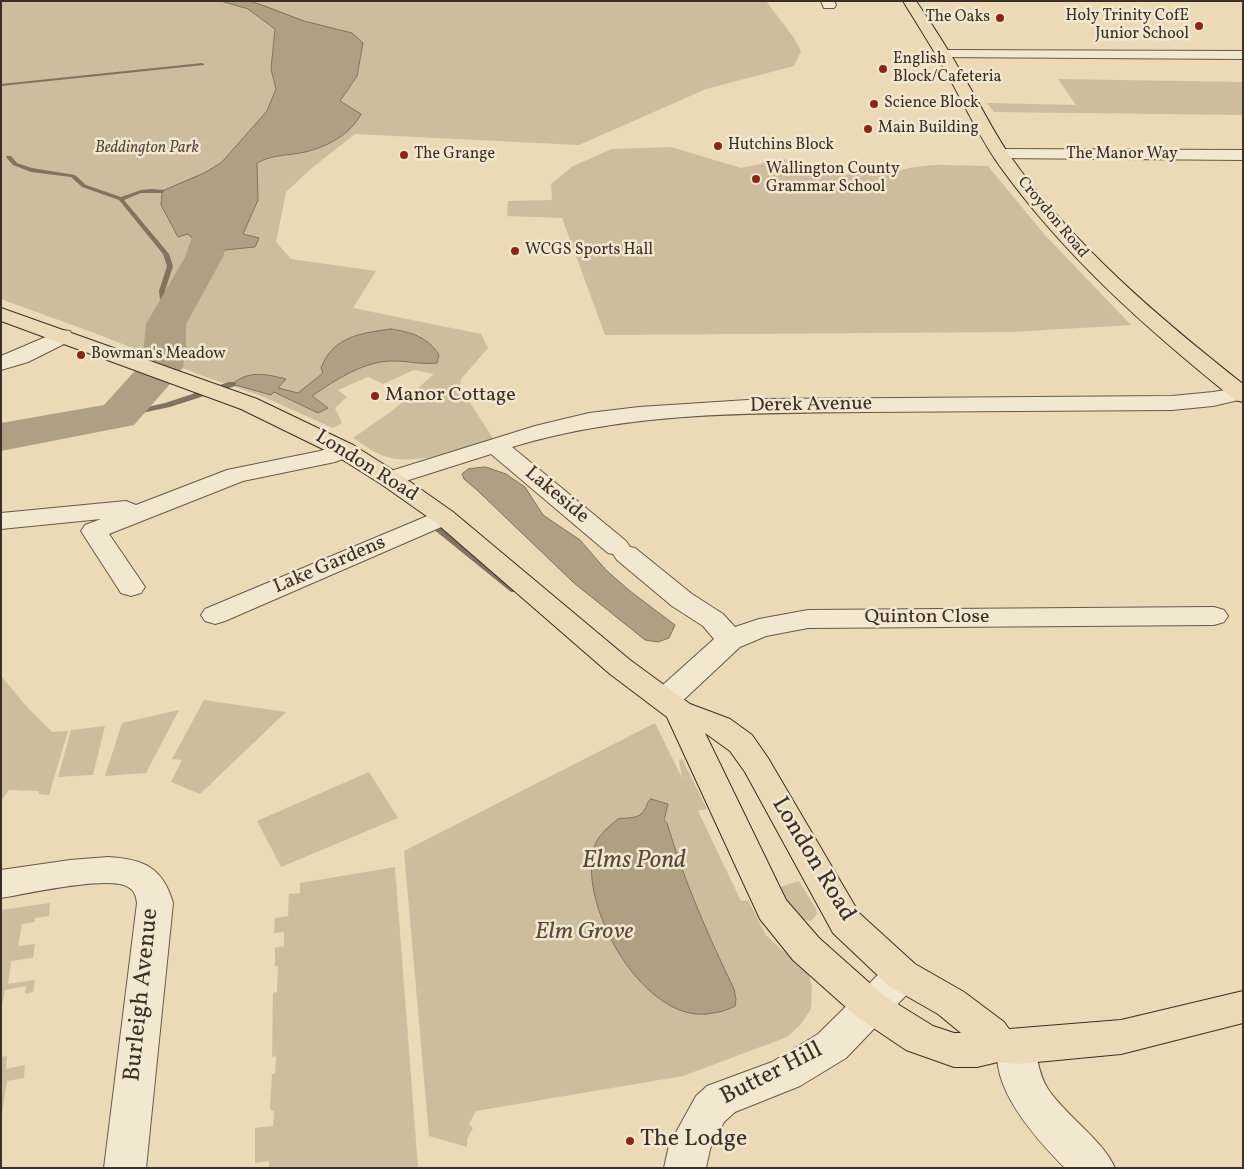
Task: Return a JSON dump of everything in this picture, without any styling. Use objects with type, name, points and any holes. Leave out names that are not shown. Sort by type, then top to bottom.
[{"type":"main road","name":"Croydon Road","points":[[910,1],[943,54],[972,108],[1001,154],[1037,203],[1098,270],[1142,312],[1242,394]]},
{"type":"main road","name":"London Road","points":[[1,314],[197,384],[272,414],[344,450],[390,479],[444,517],[620,667],[673,705],[720,727],[741,743],[757,766],[846,923],[902,975],[951,1003],[1007,1046]]},
{"type":"main road","name":"London Road","points":[[673,705],[773,909],[806,949],[870,1006],[920,1038],[934,1045],[954,1050],[977,1050],[1121,1037],[1243,1007]]},
{"type":"street","points":[[943,54],[1243,55]]},
{"type":"street","name":"The Manor Way","points":[[1001,154],[1243,156]]},
{"type":"street","points":[[1,363],[62,336]]},
{"type":"street","name":"Derek Avenue","points":[[390,479],[484,448],[566,425],[607,418],[695,409],[773,406],[1172,403],[1242,394]]},
{"type":"street","name":"Lakeside","points":[[484,448],[621,550],[682,600],[713,620],[730,640]]},
{"type":"street","points":[[132,587],[94,531],[236,476],[326,457],[344,450]]},
{"type":"street","points":[[1,522],[158,507]]},
{"type":"street","name":"Lake Gardens","points":[[215,616],[444,517]]},
{"type":"street","name":"Quinton Close","points":[[673,705],[730,640],[760,628],[808,619],[1214,616]]},
{"type":"street","name":"Burleigh Avenue","points":[[1,884],[116,870],[137,875],[150,886],[155,903],[125,1168]]},
{"type":"street","name":"Butter Hill","points":[[685,1168],[690,1145],[710,1109],[720,1099],[799,1067],[832,1046],[902,975]]},
{"type":"street","points":[[1007,1046],[1033,1101],[1056,1131],[1094,1168]]},
{"type":"green space","name":"Beddington Park","points":[[1,1],[766,1],[794,38],[801,51],[794,66],[706,89],[579,145],[355,134],[313,167],[286,192],[276,242],[291,259],[376,271],[353,308],[481,334],[488,348],[461,379],[460,387],[494,440],[439,456],[396,459],[384,456],[353,438],[392,411],[434,374],[414,370],[383,384],[368,377],[338,390],[347,397],[335,408],[342,423],[333,428],[259,395],[203,376],[1,299]]},
{"type":"green space","points":[[1058,79],[1243,82],[1243,115],[994,112],[987,103],[1076,105]]},
{"type":"green space","name":"Wallington County Grammar School","points":[[671,147],[741,168],[784,159],[829,174],[890,174],[913,167],[938,165],[988,166],[1044,234],[1131,325],[1012,332],[605,335],[562,218],[507,216],[508,201],[552,200],[551,184],[573,166],[612,149]]},
{"type":"green space","points":[[1,676],[28,708],[52,732],[68,731],[49,795],[39,794],[39,791],[9,790],[1,801]]},
{"type":"green space","points":[[204,700],[286,712],[200,794],[171,782],[182,760],[172,759]]},
{"type":"green space","points":[[179,710],[146,773],[105,776],[122,723]]},
{"type":"green space","name":"Elm Grove","points":[[655,723],[682,778],[679,760],[682,759],[707,809],[698,811],[741,901],[748,900],[766,935],[809,975],[812,987],[811,1009],[801,1024],[787,1037],[683,1076],[476,1111],[469,1124],[473,1128],[467,1139],[467,1147],[429,1136],[404,851]]},
{"type":"green space","points":[[105,726],[93,775],[58,777],[71,730]]},
{"type":"green space","points":[[369,772],[398,818],[281,867],[257,821]]},
{"type":"green space","points":[[395,867],[418,1168],[269,1168],[269,1161],[255,1163],[255,1128],[273,1126],[274,1111],[271,1111],[270,1107],[272,1074],[275,1074],[276,1056],[272,1057],[273,993],[277,992],[278,966],[275,966],[275,948],[284,946],[284,932],[274,933],[275,918],[288,916],[289,894],[300,893],[300,883]]},
{"type":"green space","points":[[799,881],[816,909],[817,914],[811,921],[798,919],[780,887]]},
{"type":"green space","points":[[50,903],[49,916],[35,918],[35,922],[22,924],[18,946],[35,944],[33,958],[11,961],[8,984],[35,980],[33,992],[25,994],[26,986],[5,990],[1,1009],[1,910]]},
{"type":"green space","points":[[7,1056],[6,1069],[25,1065],[24,1078],[7,1081],[1,1121],[1,1057]]},
{"type":"water","points":[[221,1],[249,1],[304,21],[352,33],[363,43],[357,76],[340,101],[361,114],[351,128],[330,143],[313,150],[275,157],[257,163],[258,200],[243,234],[259,238],[255,247],[215,251],[204,257],[190,249],[198,244],[188,234],[178,237],[161,205],[162,191],[204,173],[221,163],[267,111],[276,89],[271,69],[275,29],[248,9]]},
{"type":"water","points":[[391,329],[418,336],[430,344],[439,355],[437,363],[383,362],[350,372],[312,396],[328,408],[318,413],[274,392],[271,395],[232,384],[245,377],[258,374],[286,379],[278,388],[298,393],[323,373],[321,368],[326,357],[341,343],[359,335]]},
{"type":"water","points":[[486,467],[506,474],[525,487],[543,515],[580,540],[606,570],[675,625],[669,638],[658,642],[645,640],[574,583],[464,479],[462,474],[468,469]]},
{"type":"water","name":"Elms Pond","points":[[651,799],[668,804],[664,820],[667,823],[697,907],[734,989],[735,1006],[727,1010],[713,1013],[688,1013],[664,1002],[641,983],[622,958],[607,930],[596,900],[591,872],[596,844],[601,835],[618,819],[633,817],[643,813]]},
{"type":"waterway","points":[[1,85],[202,64]]},
{"type":"waterway","points":[[9,157],[15,164],[31,170],[73,176],[84,186],[121,199]]},
{"type":"waterway","points":[[1,437],[118,416],[162,367],[165,353],[166,324],[204,257],[226,188]]},
{"type":"waterway","points":[[121,199],[151,190],[162,191]]},
{"type":"waterway","points":[[121,199],[166,254],[170,266],[162,291],[166,324]]},
{"type":"waterway","points":[[118,416],[167,405],[232,384]]},
{"type":"waterway","points":[[435,526],[514,590]]},
{"type":"place","name":"The Oaks","points":[[1000,18]]},
{"type":"place","name":"Holy Trinity CofE Junior School","points":[[1199,26]]},
{"type":"place","name":"English Block/Cafeteria","points":[[883,69]]},
{"type":"place","name":"Science Block","points":[[874,104]]},
{"type":"place","name":"Main Building","points":[[868,129]]},
{"type":"place","name":"Hutchins Block","points":[[718,146]]},
{"type":"place","name":"The Grange","points":[[404,155]]},
{"type":"place","name":"Wallington County Grammar School","points":[[756,179]]},
{"type":"place","name":"WCGS Sports Hall","points":[[515,251]]},
{"type":"place","name":"Bowman's Meadow","points":[[81,355]]},
{"type":"place","name":"Manor Cottage","points":[[375,396]]},
{"type":"place","name":"The Lodge","points":[[630,1141]]}]
